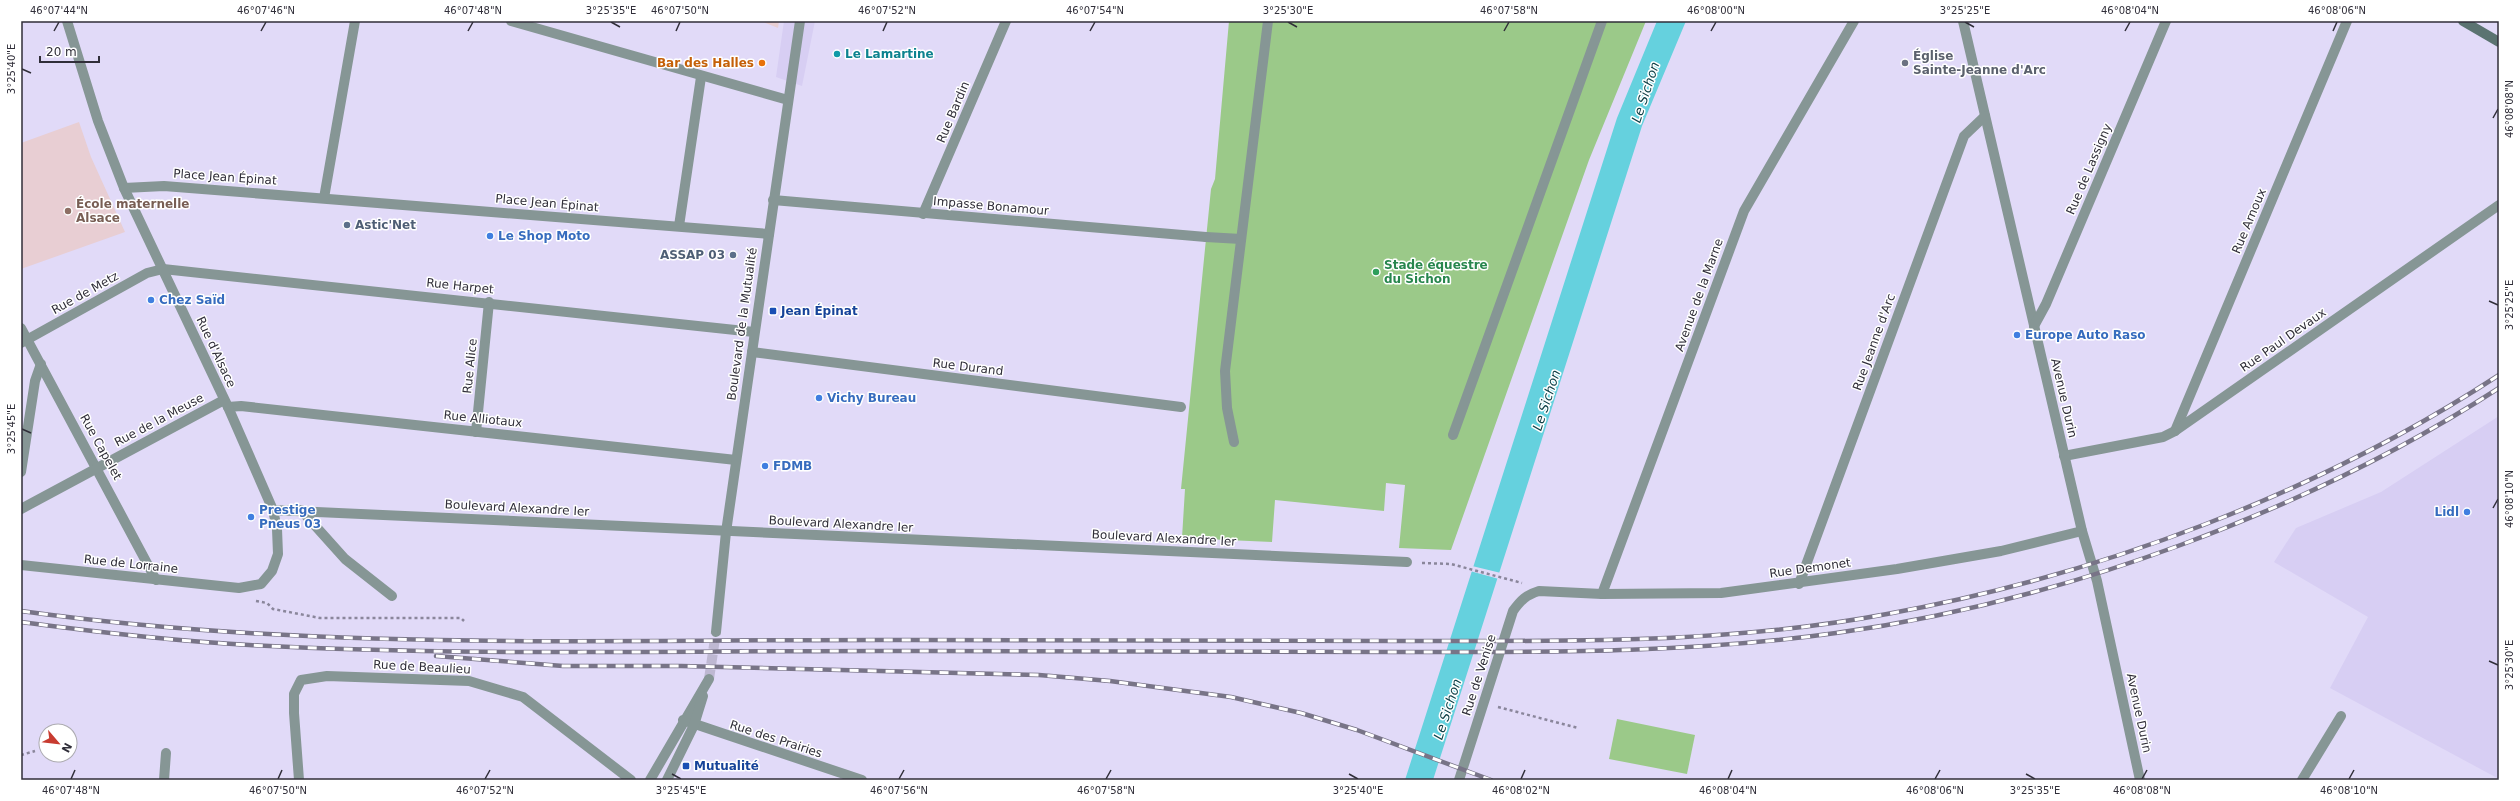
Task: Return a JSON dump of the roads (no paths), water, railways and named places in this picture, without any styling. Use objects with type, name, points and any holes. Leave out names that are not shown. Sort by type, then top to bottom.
[{"type":"street","name":"Rue d'Alsace","points":[[67,21],[98,121],[124,188],[226,403],[273,510],[277,529],[278,554],[272,571],[261,584],[239,588]]},
{"type":"street","points":[[324,198],[355,21]]},
{"type":"street","name":"Boulevard de la Mutualité","points":[[716,632],[726,532],[800,21]]},
{"type":"street","name":"Rue Bardin","points":[[924,214],[1006,21]]},
{"type":"street","points":[[1234,442],[1227,408],[1225,370],[1268,21]]},
{"type":"street","points":[[1453,435],[1602,21]]},
{"type":"street","name":"Avenue de la Marne","points":[[1602,594],[1744,211],[1854,21]]},
{"type":"street","name":"Avenue Durin","points":[[1963,21],[2064,456],[2082,531],[2097,580],[2140,780]]},
{"type":"street","name":"Rue de Lassigny","points":[[2034,326],[2046,304],[2166,21]]},
{"type":"street","name":"Rue Arnoux","points":[[2175,431],[2347,21]]},
{"type":"street","points":[[2463,21],[2499,42]]},
{"type":"street","points":[[517,22],[701,77],[788,100]]},
{"type":"street","points":[[679,226],[701,77]]},
{"type":"street","name":"Rue Jeanne d'Arc","points":[[1799,584],[1964,136],[1985,116]]},
{"type":"street","name":"Place Jean Épinat","points":[[124,188],[164,186],[769,234]]},
{"type":"street","name":"Impasse Bonamour","points":[[773,200],[924,214],[1241,239]]},
{"type":"street","name":"Rue Paul Devaux","points":[[2064,456],[2163,437],[2175,431],[2499,205]]},
{"type":"street","name":"Rue Harpet","points":[[163,269],[489,302],[754,332]]},
{"type":"street","name":"Rue de Metz","points":[[24,341],[147,274],[163,269]]},
{"type":"street","name":"Rue Alice","points":[[476,432],[489,302]]},
{"type":"street","name":"Rue Capelet","points":[[21,328],[24,341],[40,364],[156,580]]},
{"type":"street","name":"Rue Durand","points":[[752,352],[1181,407]]},
{"type":"street","points":[[21,472],[35,381],[40,364]]},
{"type":"street","name":"Rue Alliotaux","points":[[226,403],[241,406],[736,460]]},
{"type":"street","name":"Rue de la Meuse","points":[[21,509],[97,468],[226,403]]},
{"type":"street","name":"Boulevard Alexandre Ier","points":[[273,510],[301,510],[726,532],[1407,562]]},
{"type":"street","points":[[301,510],[345,559],[392,596]]},
{"type":"street","name":"Rue Demonet","points":[[1539,591],[1602,594],[1720,593],[1799,584],[2001,551],[2082,531]]},
{"type":"street","name":"Rue de Lorraine","points":[[21,565],[239,588]]},
{"type":"street","name":"Rue de Venise","points":[[1459,780],[1514,612],[1524,596],[1539,591]]},
{"type":"street","name":"Rue de Beaulieu","points":[[299,780],[294,694],[301,680],[327,676],[469,681],[523,697],[631,780]]},
{"type":"street","points":[[650,780],[683,720],[709,679],[694,725],[667,780]]},
{"type":"street","points":[[2302,780],[2341,716]]},
{"type":"street","name":"Rue des Prairies","points":[[683,720],[694,725],[862,780]]},
{"type":"street","points":[[164,780],[166,753]]},
{"type":"water","name":"Le Sichon","points":[[1657,21],[1686,21],[1642,126],[1433,780],[1405,780],[1617,118]]},
{"type":"tunnel","points":[[709,679],[716,632]]},
{"type":"railway","points":[[21,611],[132,624],[243,633],[354,638],[465,640],[1526,641],[1647,639],[1767,631],[1827,624],[1887,614],[1967,597],[2047,577],[2126,553],[2205,524],[2282,493],[2357,457],[2429,418],[2499,375]]},
{"type":"railway","points":[[21,622],[135,636],[249,645],[333,649],[501,652],[1513,652],[1675,648],[1782,640],[1921,619],[2008,599],[2095,574],[2181,545],[2265,511],[2347,474],[2425,433],[2499,388]]},
{"type":"railway","points":[[436,656],[563,666],[681,666],[1039,675],[1110,681],[1231,697],[1301,713],[1357,730],[1491,780]]},
{"type":"place","name":"Le Lamartine","points":[[837,54]]},
{"type":"place","name":"Bar des Halles","points":[[762,63]]},
{"type":"place","name":"Église Sainte-Jeanne d'Arc","points":[[1905,63]]},
{"type":"place","name":"École maternelle Alsace","points":[[68,211]]},
{"type":"place","name":"Astic'Net","points":[[347,225]]},
{"type":"place","name":"Le Shop Moto","points":[[490,236]]},
{"type":"place","name":"ASSAP 03","points":[[733,255]]},
{"type":"place","name":"Stade équestre du Sichon","points":[[1376,272]]},
{"type":"place","name":"Chez Saïd","points":[[151,300]]},
{"type":"place","name":"Jean Épinat","points":[[773,311]]},
{"type":"place","name":"Europe Auto Raso","points":[[2017,335]]},
{"type":"place","name":"Vichy Bureau","points":[[819,398]]},
{"type":"place","name":"FDMB","points":[[765,466]]},
{"type":"place","name":"Lidl","points":[[2467,512]]},
{"type":"place","name":"Prestige Pneus 03","points":[[251,517]]},
{"type":"place","name":"Mutualité","points":[[686,766]]}]
